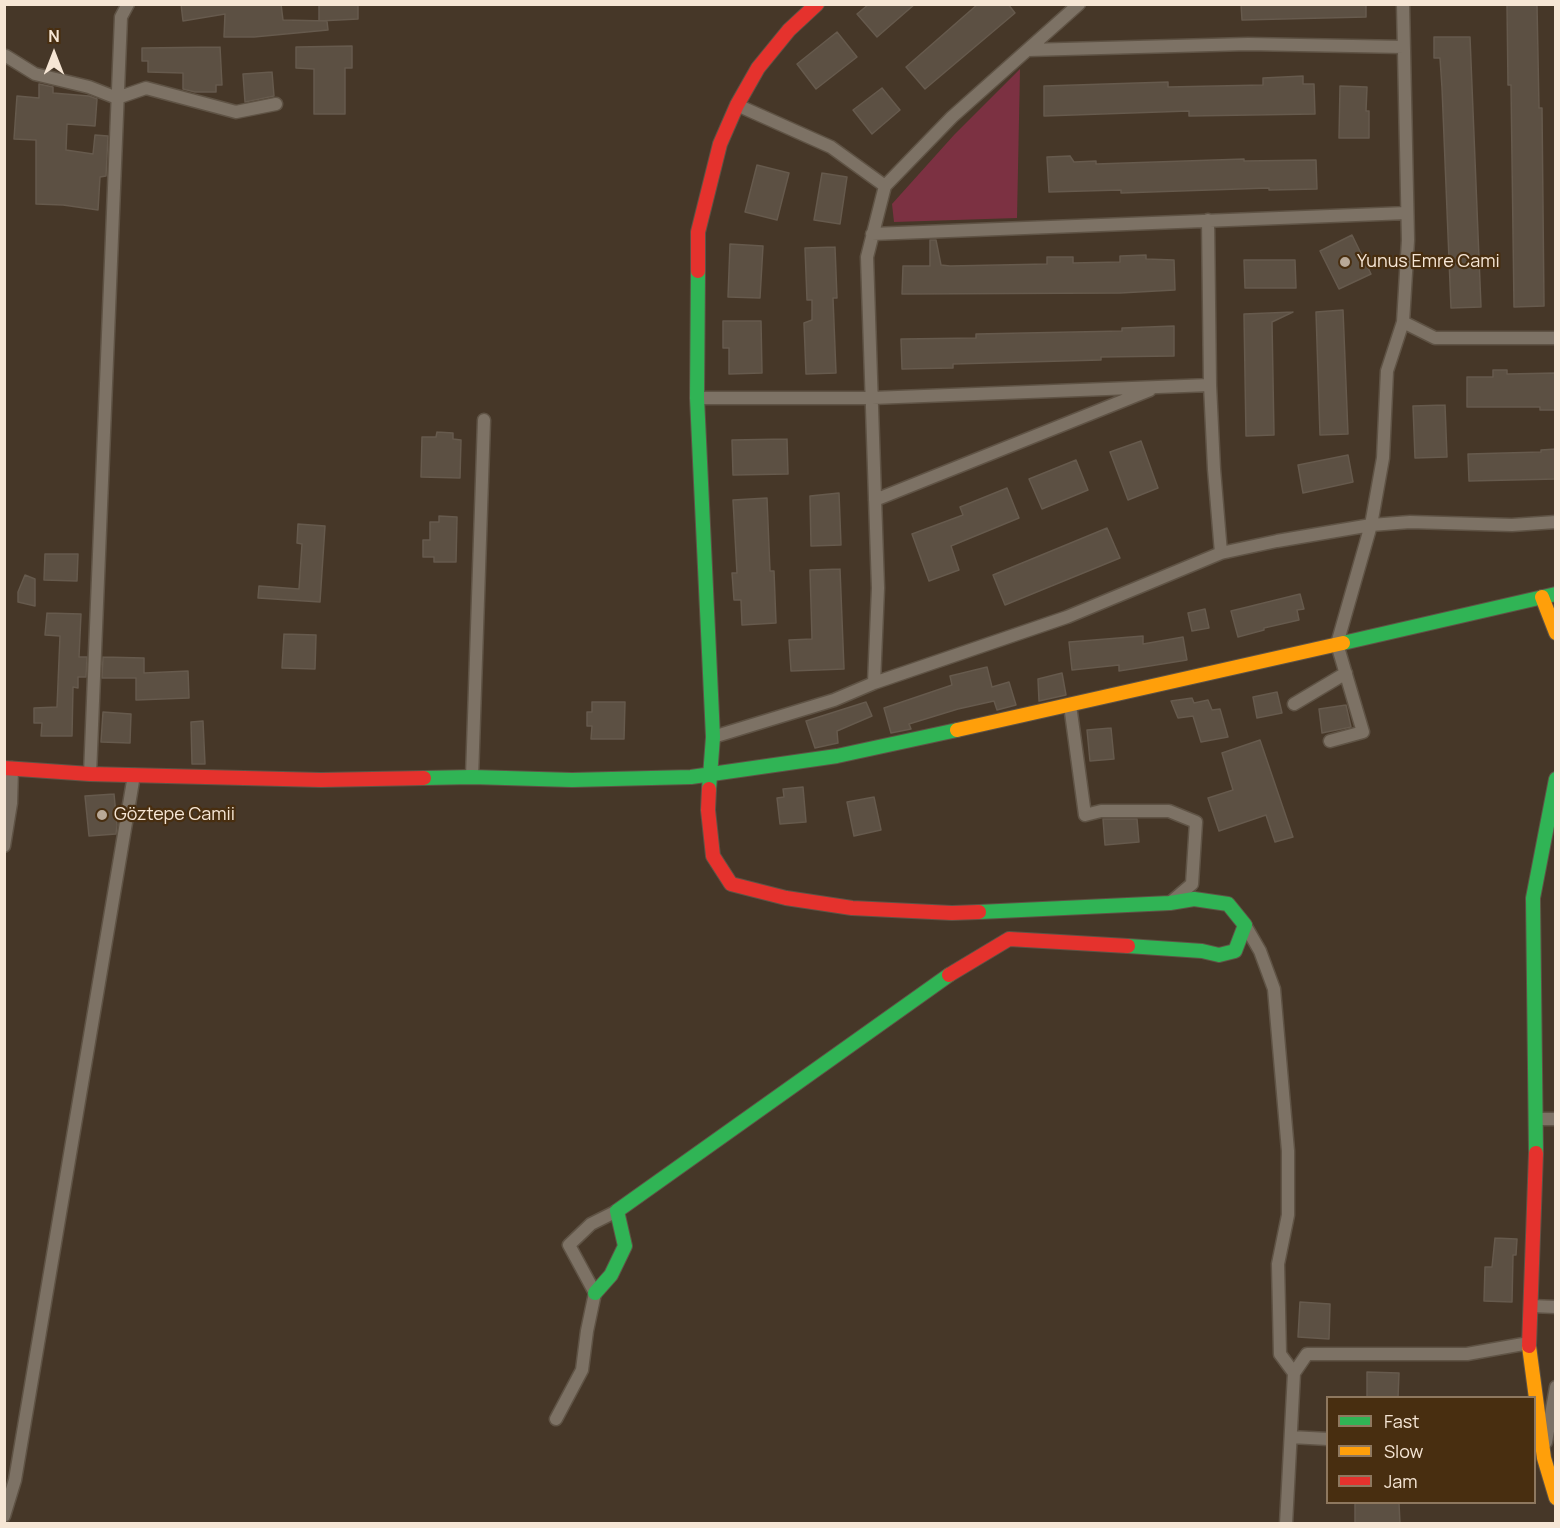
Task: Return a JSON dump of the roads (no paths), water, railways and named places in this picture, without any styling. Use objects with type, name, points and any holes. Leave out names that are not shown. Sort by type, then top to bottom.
[{"type":"street","points":[[90,774],[117,98],[121,17],[128,4]]},
{"type":"street","points":[[817,4],[789,30],[758,68],[737,105],[720,144],[698,232],[697,398],[713,737],[708,810],[713,856],[731,884],[786,898],[852,909],[952,913],[1170,903],[1194,899],[1228,904],[1245,924],[1260,951],[1274,988],[1288,1151],[1288,1215],[1278,1264],[1280,1354],[1294,1373]]},
{"type":"street","points":[[874,683],[878,588],[867,257],[885,186],[952,117],[1079,4]]},
{"type":"street","points":[[1330,741],[1363,732],[1337,644],[1371,525],[1383,458],[1387,371],[1403,322],[1407,213],[1403,4]]},
{"type":"street","points":[[1028,50],[1248,44],[1404,47]]},
{"type":"street","points":[[6,56],[35,74],[89,87],[117,98],[146,88],[236,112],[276,104]]},
{"type":"street","points":[[737,105],[831,147],[885,186]]},
{"type":"street","points":[[873,234],[1407,213]]},
{"type":"street","points":[[1208,220],[1210,385],[1221,553]]},
{"type":"street","points":[[1403,322],[1435,338],[1556,338]]},
{"type":"street","points":[[697,398],[872,398],[1210,385]]},
{"type":"street","points":[[875,500],[1159,386]]},
{"type":"street","points":[[472,777],[484,420]]},
{"type":"street","points":[[713,737],[834,700],[874,683],[1067,617],[1221,553],[1371,525],[1410,522],[1512,525],[1556,522]]},
{"type":"street","points":[[4,846],[11,803],[8,768],[90,774],[321,780],[472,777],[572,780],[691,777],[837,756],[1549,596],[1556,633]]},
{"type":"street","points":[[1294,704],[1346,673]]},
{"type":"street","points":[[1070,705],[1085,815],[1101,811],[1169,811],[1196,822],[1192,884],[1170,903]]},
{"type":"street","points":[[4,1516],[15,1480],[134,775]]},
{"type":"street","points":[[1536,1396],[1529,1342],[1536,1180],[1533,898],[1556,779]]},
{"type":"street","points":[[595,1293],[569,1245],[591,1224],[617,1211],[937,982],[1009,939],[1202,951],[1219,955],[1235,951],[1244,934],[1245,924]]},
{"type":"street","points":[[1536,1119],[1556,1119]]},
{"type":"street","points":[[556,1419],[582,1370],[595,1293],[611,1275],[625,1246],[617,1211]]},
{"type":"street","points":[[1531,1306],[1556,1307]]},
{"type":"street","points":[[1286,1524],[1294,1373],[1307,1354],[1467,1354],[1529,1342]]},
{"type":"street","points":[[1544,1458],[1556,1387]]},
{"type":"street","points":[[1536,1396],[1544,1458],[1556,1498]]},
{"type":"street","points":[[1292,1437],[1326,1438]]},
{"type":"place","name":"Yunus Emre Cami","points":[[1345,262]]},
{"type":"place","name":"Göztepe Camii","points":[[102,815]]}]
